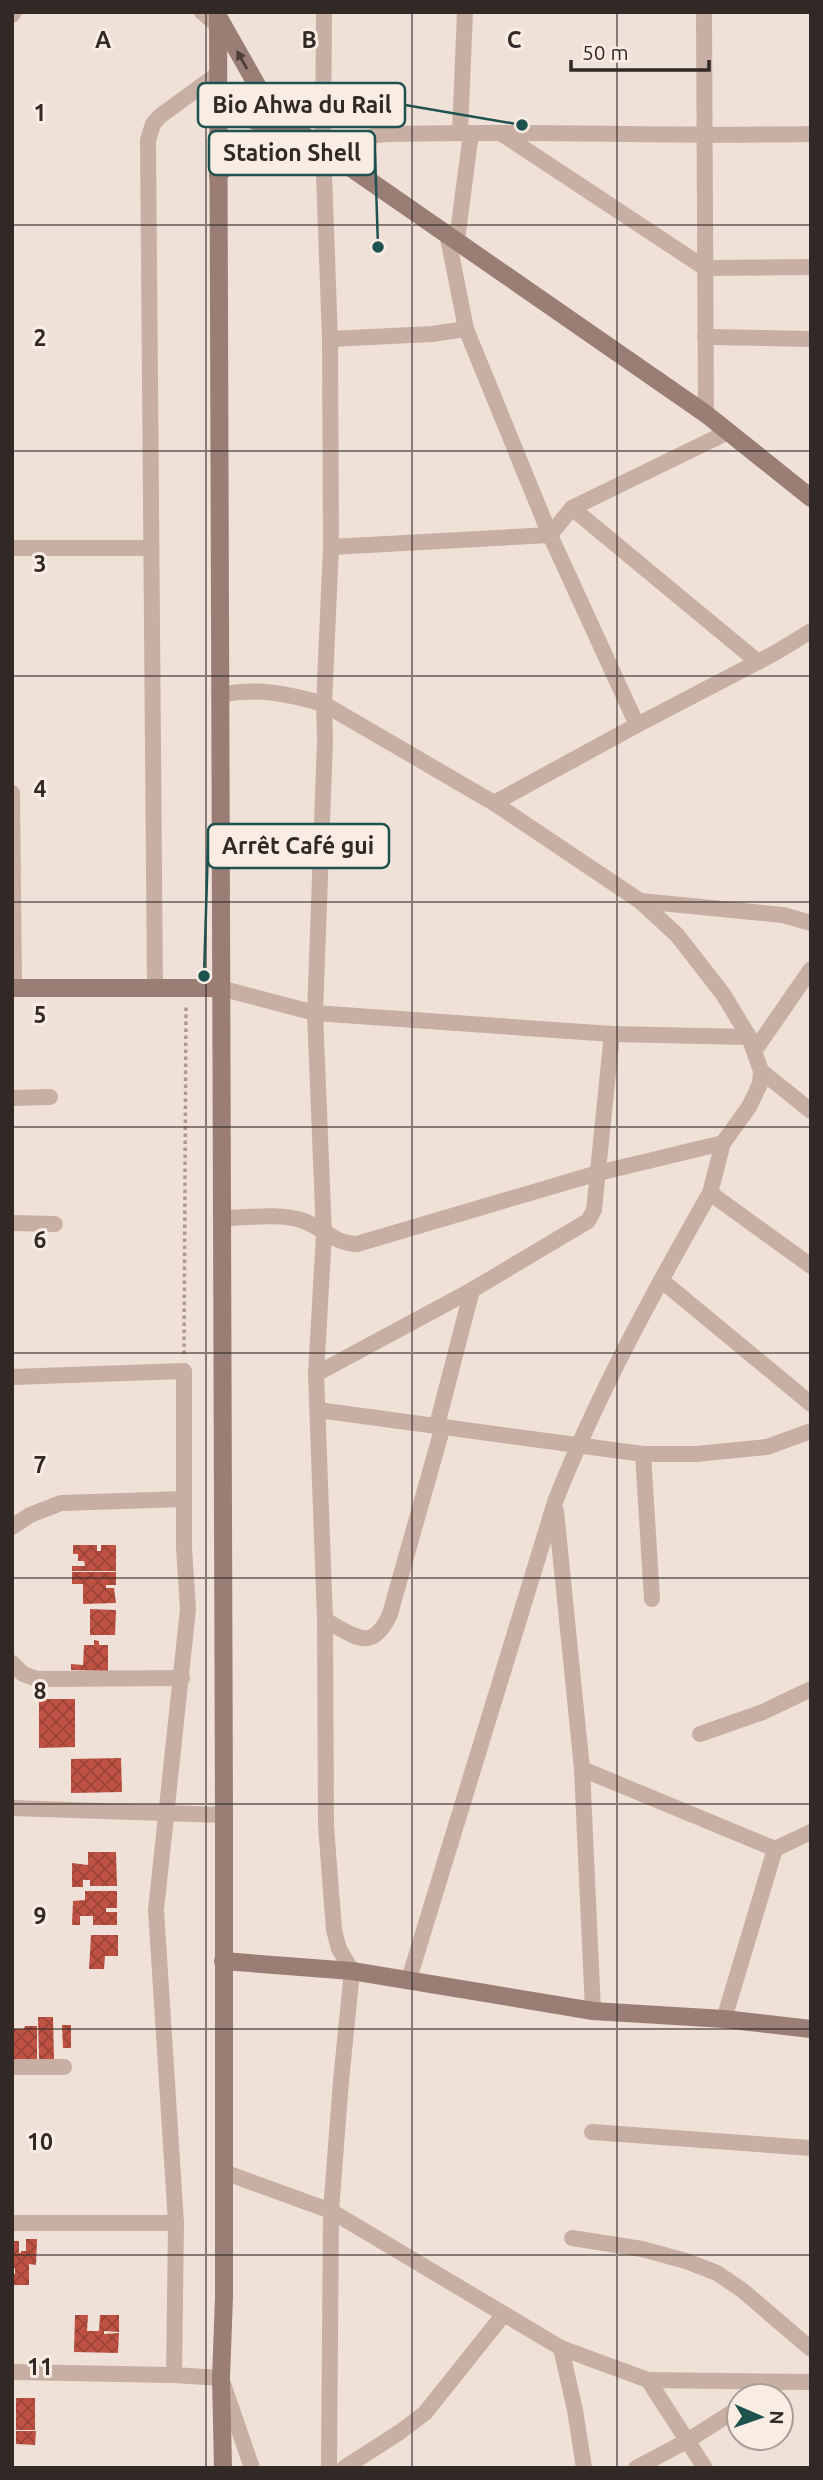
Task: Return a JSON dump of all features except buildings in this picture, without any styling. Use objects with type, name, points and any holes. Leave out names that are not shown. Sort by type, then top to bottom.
[{"type":"street","points":[[324,12],[331,547],[315,1013],[324,1234],[316,1374],[325,1620],[326,1826],[334,1930],[339,1949],[352,1971],[331,2211],[330,2468]]},
{"type":"street","points":[[465,12],[466,132],[452,236],[466,328],[550,535],[637,725]]},
{"type":"street","points":[[704,12],[706,414]]},
{"type":"street","points":[[214,17],[219,91],[220,988],[223,1218],[223,2468]]},
{"type":"street","points":[[214,17],[267,103],[302,134],[706,414],[811,498]]},
{"type":"street","points":[[219,91],[275,128],[302,134]]},
{"type":"street","points":[[155,989],[148,140],[153,124],[160,116],[219,91],[267,103]]},
{"type":"street","points":[[218,176],[242,148],[275,128]]},
{"type":"street","points":[[327,150],[376,135],[466,132],[705,136],[811,134]]},
{"type":"street","points":[[502,134],[705,268],[811,267]]},
{"type":"street","points":[[330,339],[432,334],[466,328]]},
{"type":"street","points":[[705,337],[811,338]]},
{"type":"street","points":[[331,547],[550,535],[572,508],[728,432]]},
{"type":"street","points":[[572,508],[758,662]]},
{"type":"street","points":[[12,548],[151,548]]},
{"type":"street","points":[[494,803],[811,631]]},
{"type":"street","points":[[220,695],[274,691],[324,704],[494,803],[640,901],[677,935],[723,994],[752,1044],[761,1071],[760,1084],[749,1107],[723,1143],[709,1193],[661,1280],[577,1445],[555,1502],[409,1979]]},
{"type":"street","points":[[12,793],[13,988],[220,988],[315,1013],[752,1044]]},
{"type":"street","points":[[640,901],[783,915],[811,923]]},
{"type":"street","points":[[752,1044],[811,969]]},
{"type":"street","points":[[316,1374],[472,1290],[588,1221],[594,1210],[612,1034]]},
{"type":"street","points":[[761,1071],[811,1111]]},
{"type":"street","points":[[12,1098],[50,1097]]},
{"type":"street","points":[[223,1218],[287,1217],[312,1225],[324,1234],[348,1244],[356,1244],[598,1174],[723,1143]]},
{"type":"street","points":[[709,1193],[811,1266]]},
{"type":"street","points":[[12,1223],[55,1224]]},
{"type":"street","points":[[661,1280],[811,1404]]},
{"type":"street","points":[[325,1620],[361,1639],[374,1637],[383,1629],[390,1614],[440,1426],[472,1290]]},
{"type":"street","points":[[12,1377],[184,1371],[184,1499],[188,1609],[156,1910],[176,2223],[174,2375]]},
{"type":"street","points":[[317,1410],[643,1454],[697,1454],[767,1447],[811,1431]]},
{"type":"street","points":[[643,1454],[652,1599]]},
{"type":"street","points":[[12,1527],[30,1515],[61,1503],[184,1499]]},
{"type":"street","points":[[555,1502],[582,1769],[593,2011]]},
{"type":"street","points":[[12,1663],[23,1674],[37,1679],[182,1678]]},
{"type":"street","points":[[701,1734],[763,1712],[811,1689]]},
{"type":"street","points":[[582,1769],[775,1849],[811,1832]]},
{"type":"street","points":[[12,1808],[224,1815]]},
{"type":"street","points":[[724,2020],[775,1849]]},
{"type":"street","points":[[223,1961],[352,1971],[593,2011],[811,2029]]},
{"type":"street","points":[[12,2067],[64,2067]]},
{"type":"street","points":[[592,2132],[811,2148]]},
{"type":"street","points":[[223,2172],[331,2211],[561,2348],[648,2380],[780,2382]]},
{"type":"street","points":[[12,2223],[176,2223]]},
{"type":"street","points":[[572,2238],[642,2249],[717,2273],[742,2290],[811,2349]]},
{"type":"street","points":[[344,2468],[425,2413],[504,2314]]},
{"type":"street","points":[[561,2348],[584,2468]]},
{"type":"street","points":[[12,2372],[221,2378]]},
{"type":"street","points":[[221,2378],[252,2468]]},
{"type":"street","points":[[648,2380],[705,2468]]},
{"type":"street","points":[[636,2468],[725,2417]]},
{"type":"path","points":[[184,1371],[186,988]]},
{"type":"place","name":"Bio Ahwa du Rail","points":[[522,125]]},
{"type":"place","name":"Station Shell","points":[[378,247]]},
{"type":"place","name":"Arrêt Café gui","points":[[204,976]]}]
